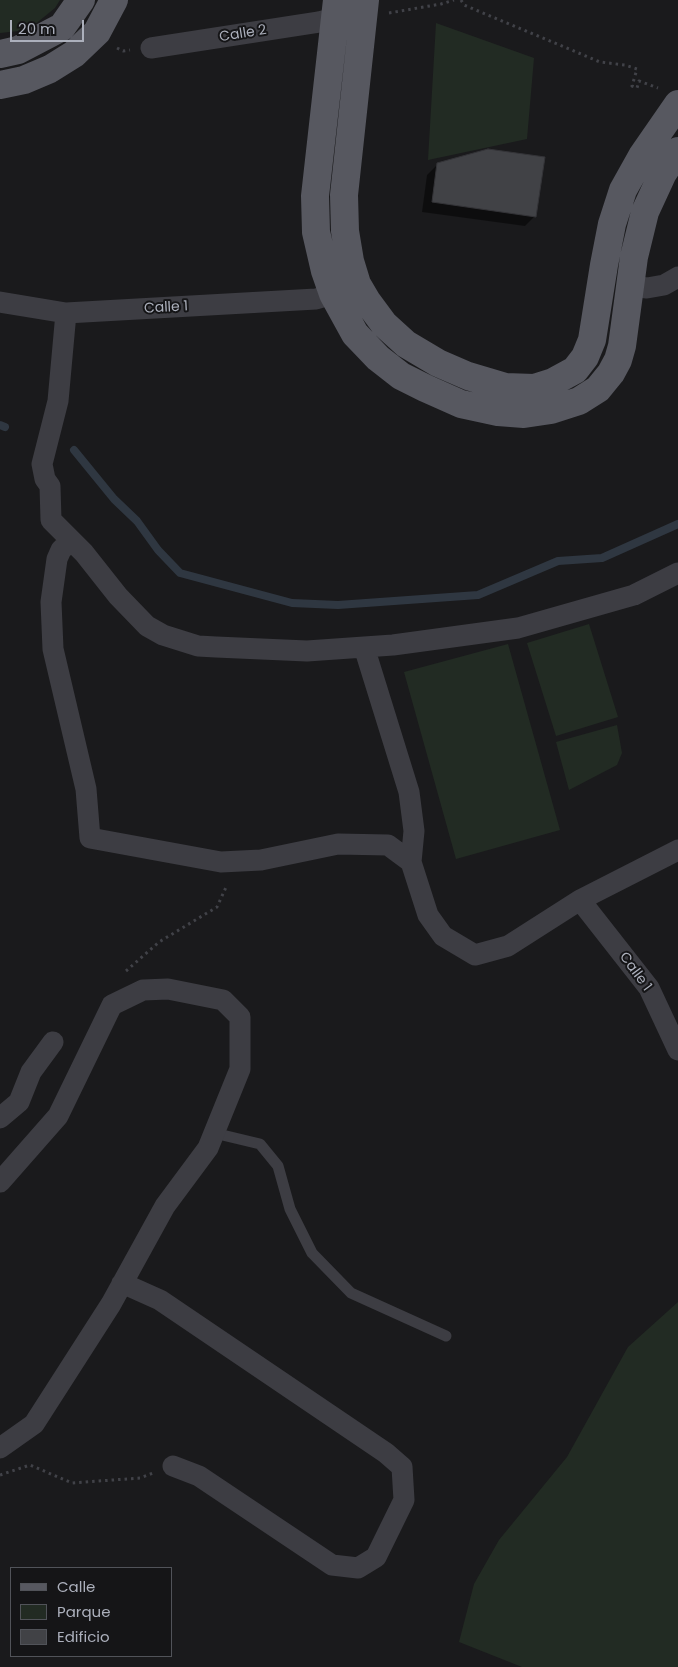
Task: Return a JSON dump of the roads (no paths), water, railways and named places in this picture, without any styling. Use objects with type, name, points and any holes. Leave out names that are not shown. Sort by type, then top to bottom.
[{"type":"main road","points":[[0,54],[18,50],[62,27],[81,0]]},
{"type":"main road","points":[[0,85],[24,80],[50,69],[82,47],[97,32],[114,0]]},
{"type":"main road","points":[[671,94],[642,156],[623,190],[612,224],[592,340],[586,357],[575,370],[553,382],[534,388],[505,387],[468,376],[438,363],[406,344],[384,324],[367,301],[345,289],[325,271],[316,232],[315,196],[336,9],[372,11],[344,195],[346,239],[350,261],[345,289],[355,334],[378,358],[401,376],[461,404],[498,412],[524,414],[551,410],[579,402],[598,389],[611,373],[618,360],[622,346],[634,257],[645,212],[664,173],[678,151]]},
{"type":"main road","points":[[62,27],[82,47]]},
{"type":"main road","points":[[602,282],[630,286]]},
{"type":"street","name":"Calle 2","points":[[151,48],[319,22],[336,9]]},
{"type":"street","points":[[630,286],[647,288],[664,285],[678,277]]},
{"type":"street","name":"Calle 1","points":[[0,302],[66,313],[316,299],[345,289]]},
{"type":"street","points":[[66,313],[58,401],[42,464],[45,479],[50,486],[51,520],[84,553],[118,596],[147,626],[163,635],[180,642],[198,646],[307,651],[392,645],[518,628],[634,594],[678,573]]},
{"type":"street","points":[[71,540],[60,550],[57,559],[51,602],[54,649],[86,789],[90,838],[201,860],[221,862],[261,860],[338,844],[388,845],[411,862]]},
{"type":"street","points":[[364,647],[409,792],[414,832],[411,862],[428,915],[443,936],[475,956],[508,946],[580,900],[678,850]]},
{"type":"street","name":"Calle 1","points":[[580,900],[648,988],[678,1050]]},
{"type":"street","points":[[0,1182],[58,1116],[112,1005],[143,990],[168,989],[223,1000],[240,1017],[240,1069],[208,1148],[165,1206],[111,1304],[34,1424],[0,1448]]},
{"type":"street","points":[[0,1118],[19,1102],[31,1072],[53,1042]]},
{"type":"street","points":[[122,1283],[160,1300],[386,1453],[402,1467],[404,1500],[376,1556],[358,1568],[332,1565],[199,1476],[173,1466]]},
{"type":"lane","points":[[214,1133],[260,1144],[278,1166],[290,1209],[312,1253],[351,1293],[446,1336]]},
{"type":"waterway","points":[[0,425],[5,427]]},
{"type":"waterway","points":[[74,450],[114,499],[137,521],[158,550],[180,573],[292,603],[338,605],[478,595],[558,561],[602,558],[678,524]]}]
